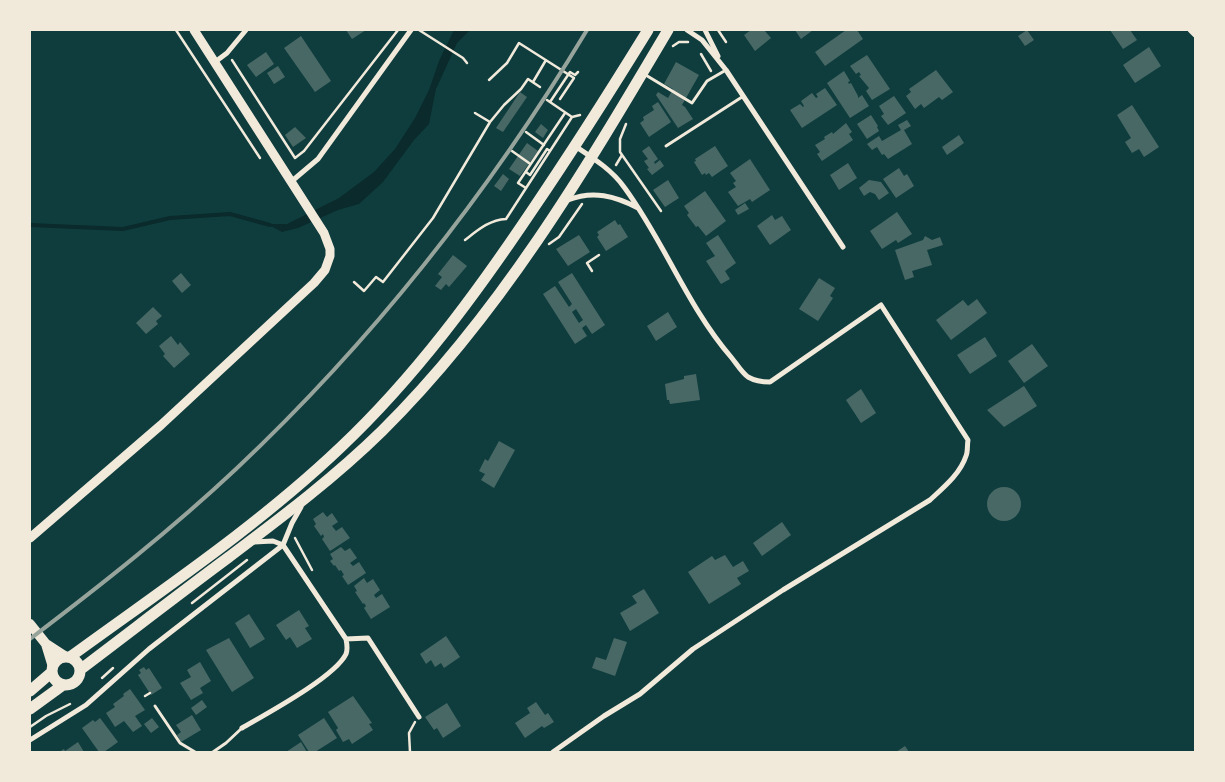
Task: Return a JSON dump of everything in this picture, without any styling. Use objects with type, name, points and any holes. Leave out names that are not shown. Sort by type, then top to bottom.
[{"type":"main road","points":[[30,690],[52,669],[57,660],[68,657],[259,517],[313,473],[361,427],[420,364],[497,263],[575,146],[648,30]]},
{"type":"main road","points":[[81,669],[309,497],[382,430],[454,352],[492,306],[564,201],[592,158],[668,30]]},
{"type":"main road","points":[[30,624],[46,644],[78,663],[81,669],[81,674],[76,682],[72,685],[63,686],[30,709]]},
{"type":"main road","points":[[46,644],[55,680],[63,686]]},
{"type":"street","points":[[30,538],[161,425],[291,307],[320,276],[328,264],[330,256],[328,240],[319,224],[194,30]]},
{"type":"street","points":[[215,62],[227,52],[246,30]]},
{"type":"street","points":[[292,182],[318,159],[411,30]]},
{"type":"street","points":[[687,30],[702,40],[726,70]]},
{"type":"street","points":[[705,30],[742,97],[843,247]]},
{"type":"street","points":[[1190,30],[1195,35]]},
{"type":"street","points":[[553,752],[640,694],[693,649],[783,590],[930,500],[949,483],[958,471],[966,456],[968,440],[882,305],[770,382],[763,382],[748,377],[720,345],[639,208],[616,177],[575,146]]},
{"type":"street","points":[[564,201],[587,194],[604,195],[625,201],[639,208]]},
{"type":"street","points":[[30,740],[86,705],[149,649],[284,545],[296,515],[309,497]]},
{"type":"street","points":[[242,728],[323,679],[345,656],[347,650],[346,639],[284,545],[264,541],[247,543]]},
{"type":"street","points":[[346,639],[368,638],[419,716]]},
{"type":"lane","points":[[642,74],[692,103],[707,81],[726,70]]},
{"type":"lane","points":[[666,146],[742,97]]},
{"type":"lane","points":[[155,706],[180,743],[195,752]]},
{"type":"lane","points":[[213,752],[242,728]]},
{"type":"path","points":[[176,30],[260,158]]},
{"type":"path","points":[[227,52],[295,158],[304,151],[398,30]]},
{"type":"path","points":[[419,30],[443,44],[467,64]]},
{"type":"path","points":[[718,30],[726,42]]},
{"type":"path","points":[[670,50],[679,42],[690,43]]},
{"type":"path","points":[[489,80],[507,63],[518,43],[574,78],[560,99]]},
{"type":"path","points":[[697,48],[715,77]]},
{"type":"path","points":[[533,81],[546,60]]},
{"type":"path","points":[[572,117],[548,101],[570,72],[575,75],[578,72]]},
{"type":"path","points":[[354,282],[364,291],[376,276],[383,282],[433,218],[490,122],[504,105],[521,90],[528,79],[540,87]]},
{"type":"path","points":[[475,113],[490,122]]},
{"type":"path","points":[[526,188],[518,184],[565,113]]},
{"type":"path","points":[[465,240],[487,223],[506,219],[572,117],[582,114]]},
{"type":"path","points":[[631,117],[620,140],[619,148],[661,211]]},
{"type":"path","points":[[526,132],[544,144]]},
{"type":"path","points":[[526,172],[530,176],[547,149],[550,151]]},
{"type":"path","points":[[512,151],[529,163]]},
{"type":"path","points":[[526,172],[529,163],[537,156]]},
{"type":"path","points":[[592,271],[587,263],[599,255]]},
{"type":"path","points":[[145,696],[150,693]]},
{"type":"path","points":[[30,727],[46,716],[77,702]]},
{"type":"path","points":[[410,752],[409,733],[419,716]]},
{"type":"water","points":[[454,30],[470,30],[457,43],[436,89],[429,124],[414,140],[383,182],[359,204],[338,210],[298,228],[282,232],[267,224],[287,224],[339,198],[374,172],[395,149],[415,118]]},
{"type":"building","points":[[346,30],[366,30],[352,39]]},
{"type":"building","points":[[751,30],[764,30],[771,38],[755,51],[744,35]]},
{"type":"building","points":[[795,30],[813,30],[801,39]]},
{"type":"building","points":[[846,30],[857,30],[863,39],[825,66],[815,52]]},
{"type":"building","points":[[1027,30],[1034,40],[1025,46],[1018,36]]},
{"type":"building","points":[[1110,30],[1130,30],[1137,40],[1123,49]]},
{"type":"building","points":[[301,36],[331,81],[315,92],[284,48]]},
{"type":"building","points":[[1149,47],[1161,66],[1135,83],[1123,65]]},
{"type":"building","points":[[266,52],[274,64],[256,77],[247,65]]},
{"type":"building","points":[[867,55],[890,89],[872,100],[866,91],[869,88],[859,76],[861,75],[859,72],[856,74],[850,66]]},
{"type":"building","points":[[676,62],[699,75],[682,105],[693,119],[678,128],[656,95],[658,92],[668,98],[673,89],[664,84]]},
{"type":"building","points":[[278,66],[285,77],[274,84],[267,73]]},
{"type":"building","points":[[936,70],[953,92],[942,100],[939,97],[924,108],[921,104],[915,109],[906,96],[911,92],[909,89]]},
{"type":"building","points":[[844,71],[850,81],[848,82],[849,84],[851,83],[858,98],[862,95],[869,106],[850,118],[827,83]]},
{"type":"building","points":[[825,88],[837,105],[802,128],[790,110],[800,104],[803,107],[801,101],[812,93],[816,98],[818,97],[816,94]]},
{"type":"building","points":[[520,92],[527,97],[503,132],[496,128]]},
{"type":"building","points":[[894,96],[906,113],[888,125],[881,116],[884,114],[879,106]]},
{"type":"building","points":[[658,102],[671,122],[649,137],[640,123],[644,120],[643,117],[654,110],[652,106]]},
{"type":"building","points":[[1132,105],[1159,147],[1144,157],[1139,149],[1132,153],[1125,142],[1131,138],[1117,115]]},
{"type":"building","points":[[871,115],[879,131],[867,139],[857,124]]},
{"type":"building","points":[[907,120],[911,126],[904,130],[912,144],[888,159],[884,154],[882,155],[877,147],[872,150],[867,144],[879,136],[882,141],[901,130],[898,125]]},
{"type":"building","points":[[846,123],[852,132],[849,134],[853,140],[822,161],[817,154],[820,152],[815,145]]},
{"type":"building","points":[[541,124],[548,130],[543,138],[535,132]]},
{"type":"building","points":[[295,127],[306,138],[293,147],[285,135]]},
{"type":"building","points":[[959,135],[964,143],[947,155],[942,147]]},
{"type":"building","points":[[527,143],[538,151],[520,176],[509,169]]},
{"type":"building","points":[[649,146],[658,159],[654,162],[655,164],[660,160],[664,166],[652,175],[644,161],[648,159],[642,151]]},
{"type":"building","points":[[715,146],[728,166],[712,177],[709,173],[702,175],[694,162],[696,161],[695,159]]},
{"type":"building","points":[[750,159],[770,190],[752,202],[750,199],[738,206],[728,192],[736,187],[733,183],[736,181],[730,173]]},
{"type":"building","points":[[848,163],[857,178],[839,190],[830,175]]},
{"type":"building","points":[[899,168],[904,176],[907,174],[914,186],[896,198],[883,179]]},
{"type":"building","points":[[503,174],[509,179],[501,191],[494,186]]},
{"type":"building","points":[[668,180],[679,198],[665,207],[653,190]]},
{"type":"building","points":[[869,180],[881,182],[889,193],[879,200],[875,194],[870,192],[864,196],[859,188]]},
{"type":"building","points":[[705,191],[726,221],[706,236],[687,215],[689,213],[684,206]]},
{"type":"building","points":[[745,203],[749,209],[738,215],[735,210]]},
{"type":"building","points":[[897,212],[912,234],[898,243],[896,240],[882,249],[870,231]]},
{"type":"building","points":[[772,215],[775,220],[782,216],[791,230],[770,245],[757,226]]},
{"type":"building","points":[[615,220],[618,225],[620,224],[628,237],[606,251],[597,237],[599,235],[597,232]]},
{"type":"building","points":[[579,235],[590,252],[568,266],[556,249]]},
{"type":"building","points":[[718,235],[736,263],[725,271],[730,279],[721,284],[706,261],[715,256],[706,243]]},
{"type":"building","points":[[925,236],[932,240],[940,237],[943,245],[927,250],[932,265],[912,271],[914,277],[905,280],[895,250],[923,240]]},
{"type":"building","points":[[453,255],[467,266],[449,287],[446,284],[441,290],[435,286],[442,277],[438,274]]},
{"type":"building","points":[[181,273],[191,285],[182,293],[172,281]]},
{"type":"building","points":[[572,273],[605,325],[592,334],[586,325],[582,328],[587,336],[575,344],[543,294],[555,286],[569,307],[572,304],[558,282]],"holes":[[[576,309],[583,320],[579,323],[572,312]]]},
{"type":"building","points":[[819,278],[835,288],[830,296],[833,298],[818,321],[799,309]]},
{"type":"building","points":[[977,299],[987,313],[951,340],[936,320],[963,300],[968,306]]},
{"type":"building","points":[[153,307],[162,316],[156,321],[158,324],[146,334],[136,323]]},
{"type":"building","points":[[668,312],[677,327],[656,341],[647,326]]},
{"type":"building","points":[[171,336],[178,345],[180,342],[190,354],[174,368],[163,356],[165,354],[159,346]]},
{"type":"building","points":[[985,337],[997,356],[970,374],[957,355]]},
{"type":"building","points":[[1032,344],[1048,366],[1024,383],[1008,361]]},
{"type":"building","points":[[696,374],[700,400],[670,404],[669,400],[667,400],[665,384],[684,379],[684,376]]},
{"type":"building","points":[[1024,386],[1037,406],[1004,427],[987,410]]},
{"type":"building","points":[[861,389],[876,413],[861,423],[846,400]]},
{"type":"building","points":[[499,441],[515,450],[494,488],[481,480],[485,474],[479,471],[485,459],[488,461]]},
{"type":"building","points":[[1004,487],[1016,492],[1021,504],[1016,516],[1004,521],[992,516],[987,504],[992,492]]},
{"type":"building","points":[[323,512],[327,517],[332,513],[338,522],[332,526],[336,531],[342,527],[350,538],[330,551],[322,539],[324,537],[323,534],[321,536],[314,526],[316,524],[313,519]]},
{"type":"building","points":[[782,522],[791,535],[762,556],[753,543]]},
{"type":"building","points":[[341,547],[345,551],[350,548],[357,558],[350,563],[353,566],[359,562],[366,573],[348,585],[342,576],[344,575],[341,570],[339,571],[330,561],[333,559],[330,554]]},
{"type":"building","points":[[725,555],[733,567],[743,561],[749,571],[737,578],[741,584],[709,604],[688,572],[712,556],[715,560]]},
{"type":"building","points":[[364,578],[367,583],[373,579],[380,590],[374,595],[376,598],[382,594],[390,607],[371,619],[364,608],[366,606],[355,592],[357,591],[354,586]]},
{"type":"building","points":[[644,589],[659,613],[630,631],[620,613],[637,603],[632,596]]},
{"type":"building","points":[[299,610],[309,626],[305,628],[312,639],[297,648],[290,637],[286,640],[276,625]]},
{"type":"building","points":[[249,614],[265,639],[250,648],[235,623]]},
{"type":"building","points":[[446,636],[460,657],[444,668],[441,663],[435,667],[431,660],[426,664],[420,654]]},
{"type":"building","points":[[229,638],[254,678],[232,692],[206,650]]},
{"type":"building","points":[[614,638],[627,642],[615,676],[592,668],[596,657],[606,660]]},
{"type":"building","points":[[200,662],[211,681],[200,688],[203,693],[191,700],[180,683],[191,677],[187,670]]},
{"type":"building","points":[[144,667],[146,670],[149,668],[162,688],[151,695],[138,675],[141,673],[139,670]]},
{"type":"building","points":[[130,689],[145,710],[135,716],[142,726],[133,732],[124,721],[115,727],[106,713],[115,707],[113,704]]},
{"type":"building","points":[[353,696],[372,723],[369,724],[373,730],[352,744],[349,739],[343,742],[336,730],[338,728],[328,712]]},
{"type":"building","points":[[202,700],[207,707],[196,715],[191,708]]},
{"type":"building","points":[[536,702],[545,715],[548,713],[554,722],[544,728],[542,726],[525,738],[515,723],[530,713],[527,708]]},
{"type":"building","points":[[447,703],[461,726],[443,738],[437,728],[434,730],[425,717]]},
{"type":"building","points":[[192,715],[201,730],[181,742],[177,735],[181,732],[176,725]]},
{"type":"building","points":[[100,718],[118,742],[104,752],[99,752],[82,728],[93,720],[95,722]]},
{"type":"building","points":[[152,718],[159,727],[151,733],[144,724]]},
{"type":"building","points":[[324,718],[337,738],[315,752],[309,752],[298,735]]},
{"type":"building","points":[[78,742],[84,752],[59,752],[64,749],[65,751]]},
{"type":"building","points":[[301,742],[307,752],[286,752]]},
{"type":"building","points":[[905,746],[909,752],[896,752]]},
{"type":"waterway","points":[[30,225],[123,229],[170,218],[230,214],[270,225]]},
{"type":"railway","points":[[30,639],[135,557],[211,492],[286,420],[335,369],[382,316],[469,206],[550,90],[587,30]]}]
